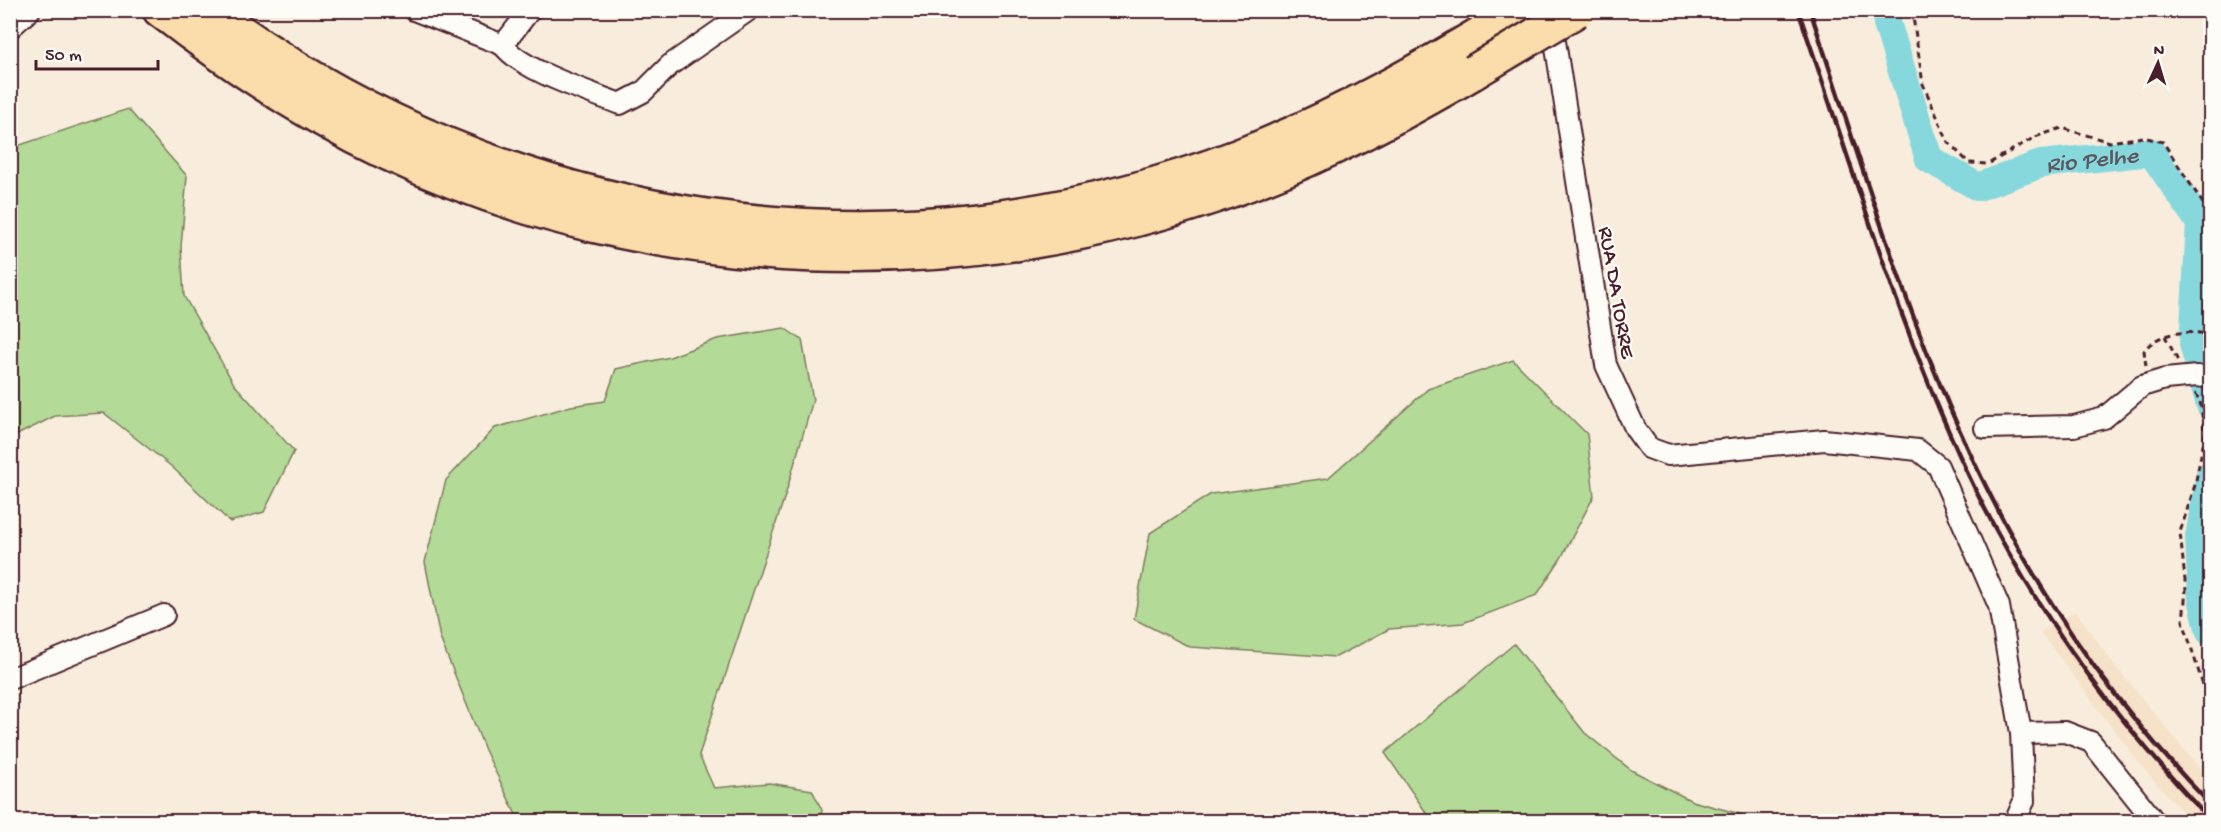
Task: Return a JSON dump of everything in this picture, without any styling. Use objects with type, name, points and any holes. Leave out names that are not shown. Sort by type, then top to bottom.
[{"type":"highway","points":[[160,10],[224,58],[298,105],[387,153],[449,179],[544,212],[641,236],[700,246],[807,255],[875,256],[975,249],[1042,240],[1142,218],[1239,188],[1300,163],[1382,123],[1467,59],[1520,10]]},
{"type":"highway","points":[[210,10],[316,82],[376,115],[471,157],[566,188],[631,204],[717,219],[805,226],[894,226],[969,220],[1070,205],[1149,186],[1237,157],[1301,130],[1393,84],[1467,59],[1577,10]]},
{"type":"street","points":[[10,28],[30,10]]},
{"type":"street","points":[[414,10],[502,45],[509,54],[550,75],[620,104],[643,92],[670,65],[749,10]]},
{"type":"street","points":[[502,45],[530,10]]},
{"type":"street","name":"RUA DA TORRE","points":[[1550,10],[1606,365],[1636,430],[1649,448],[1668,455],[1688,455],[1824,440],[1918,450],[1938,466],[1999,606],[2021,733]]},
{"type":"street","points":[[1985,429],[2074,426],[2104,418],[2142,386],[2159,381],[2197,376],[2211,378]]},
{"type":"street","points":[[10,679],[164,615]]},
{"type":"street","points":[[2015,822],[2024,801],[2021,733],[2065,732],[2091,742],[2155,822]]},
{"type":"path","points":[[1912,10],[1923,84],[1948,142],[1969,163],[1988,164],[2035,137],[2062,128],[2110,142],[2143,137],[2163,142],[2206,208],[2211,222]]},
{"type":"path","points":[[2159,381],[2146,368],[2144,351],[2148,345],[2165,336],[2197,332],[2210,335],[2211,286]]},
{"type":"path","points":[[2165,336],[2180,364]]},
{"type":"path","points":[[2195,392],[2200,401],[2205,435],[2196,486],[2180,532],[2186,590],[2183,621],[2211,708]]},
{"type":"shaded area","points":[[2076,611],[2109,658],[2210,781],[2210,821],[2191,821],[2146,772],[2040,632]]},
{"type":"green space","points":[[128,109],[187,176],[181,247],[184,296],[234,384],[294,451],[264,512],[230,522],[172,467],[104,413],[55,416],[11,438],[11,148]]},
{"type":"green space","points":[[784,328],[802,340],[813,400],[785,496],[699,755],[714,788],[769,783],[812,790],[822,810],[820,821],[519,821],[485,750],[440,638],[425,562],[446,480],[495,428],[571,406],[605,401],[616,369],[670,357],[717,339]]},
{"type":"green space","points":[[1513,360],[1587,434],[1594,496],[1561,558],[1537,595],[1463,623],[1389,629],[1336,657],[1190,647],[1134,619],[1150,533],[1211,494],[1328,478],[1428,389]]},
{"type":"green space","points":[[1514,644],[1585,733],[1631,770],[1692,801],[1740,814],[1743,821],[1432,821],[1385,753]]},
{"type":"waterway","name":"Rio Pelhe","points":[[1888,10],[1887,23],[1929,159],[1978,187],[2041,164],[2151,152],[2200,223],[2193,344],[2210,405]]},
{"type":"waterway","name":"Rio Pelhe","points":[[2210,475],[2199,537],[2202,598],[2210,632]]},
{"type":"railway","points":[[1798,10],[1903,316],[1926,377],[1978,495],[2026,583],[2082,666],[2144,745],[2210,820]]},
{"type":"railway","points":[[1810,10],[1875,207],[1922,338],[1947,402],[2007,527],[2050,601],[2099,673],[2153,741],[2210,804]]}]
